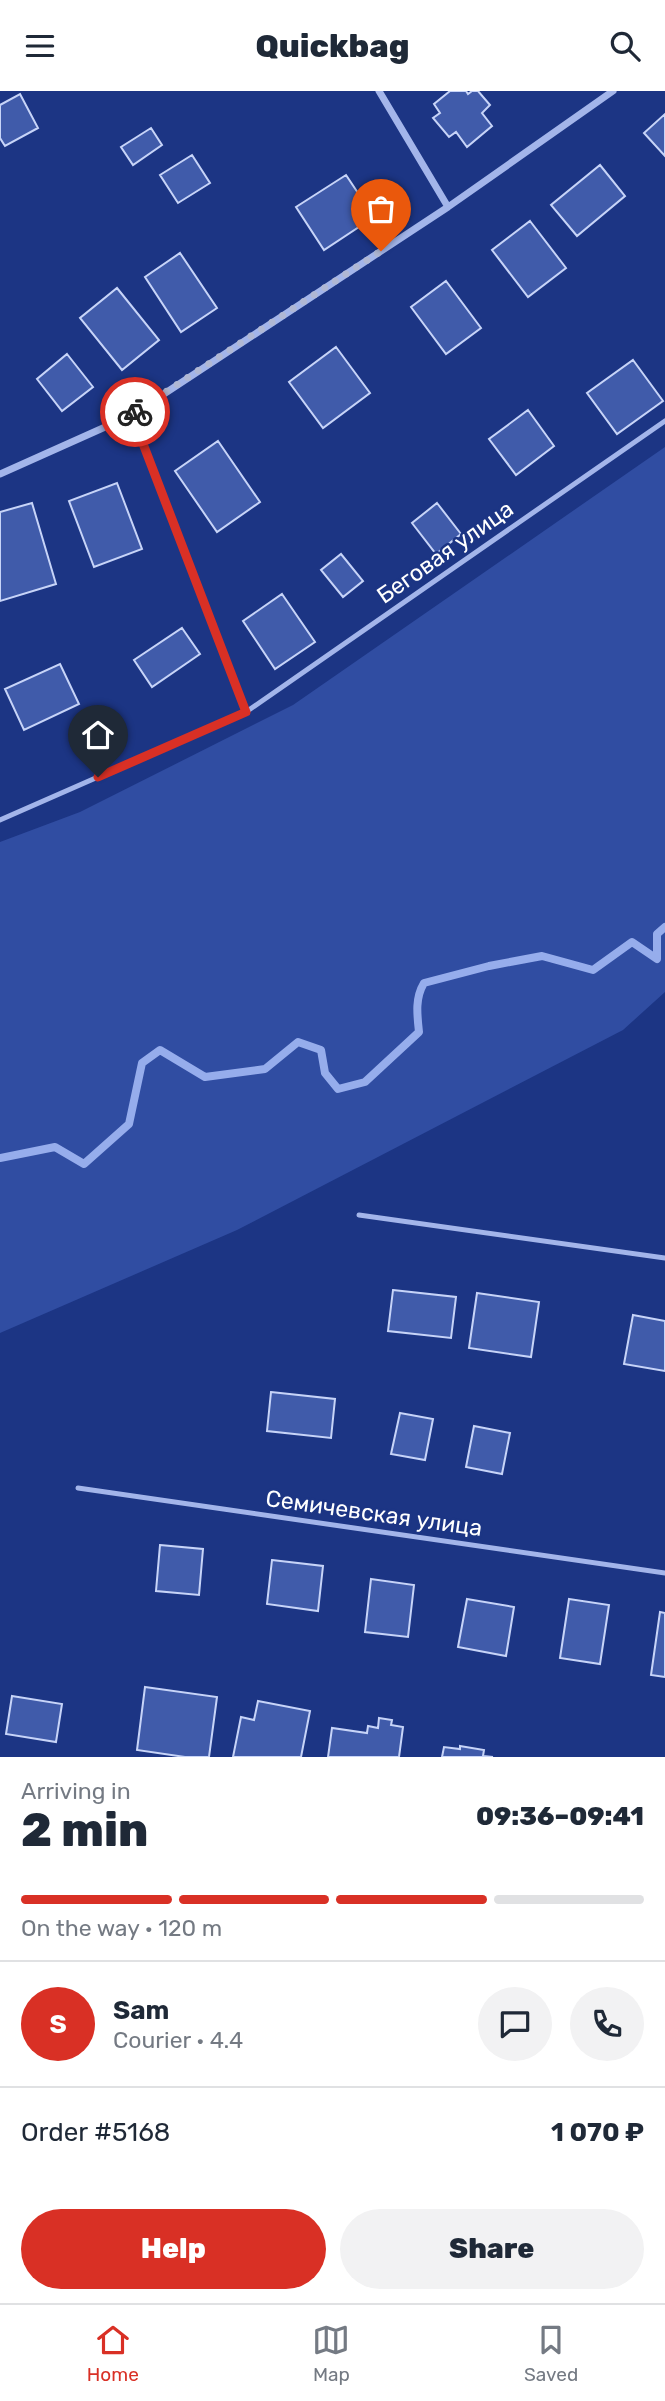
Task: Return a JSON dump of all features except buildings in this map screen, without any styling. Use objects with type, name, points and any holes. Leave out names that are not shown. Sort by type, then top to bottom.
[{"type":"street","points":[[379,91],[448,207]]},
{"type":"street","points":[[0,474],[132,415],[448,207],[613,91]]},
{"type":"lane","points":[[132,415],[246,712]]},
{"type":"lane","name":"Беговая улица","points":[[0,820],[246,712],[665,421]]},
{"type":"lane","points":[[359,1215],[665,1258]]},
{"type":"lane","name":"Семичевская улица","points":[[78,1488],[665,1573]]},
{"type":"shaded area","points":[[665,447],[665,992],[623,1030],[237,1230],[0,1333],[0,842],[80,812],[293,705]]},
{"type":"waterway","points":[[0,1158],[55,1147],[84,1164],[129,1124],[142,1063],[160,1050],[205,1077],[265,1069],[298,1042],[321,1050],[325,1073],[338,1089],[365,1082],[419,1032],[418,1000],[424,983],[542,956],[593,970],[632,942],[657,959],[657,934],[665,927]]},
{"type":"way so far","points":[[135,412],[381,251]]},
{"type":"route","points":[[98,777],[246,712],[132,415],[135,412]]}]
